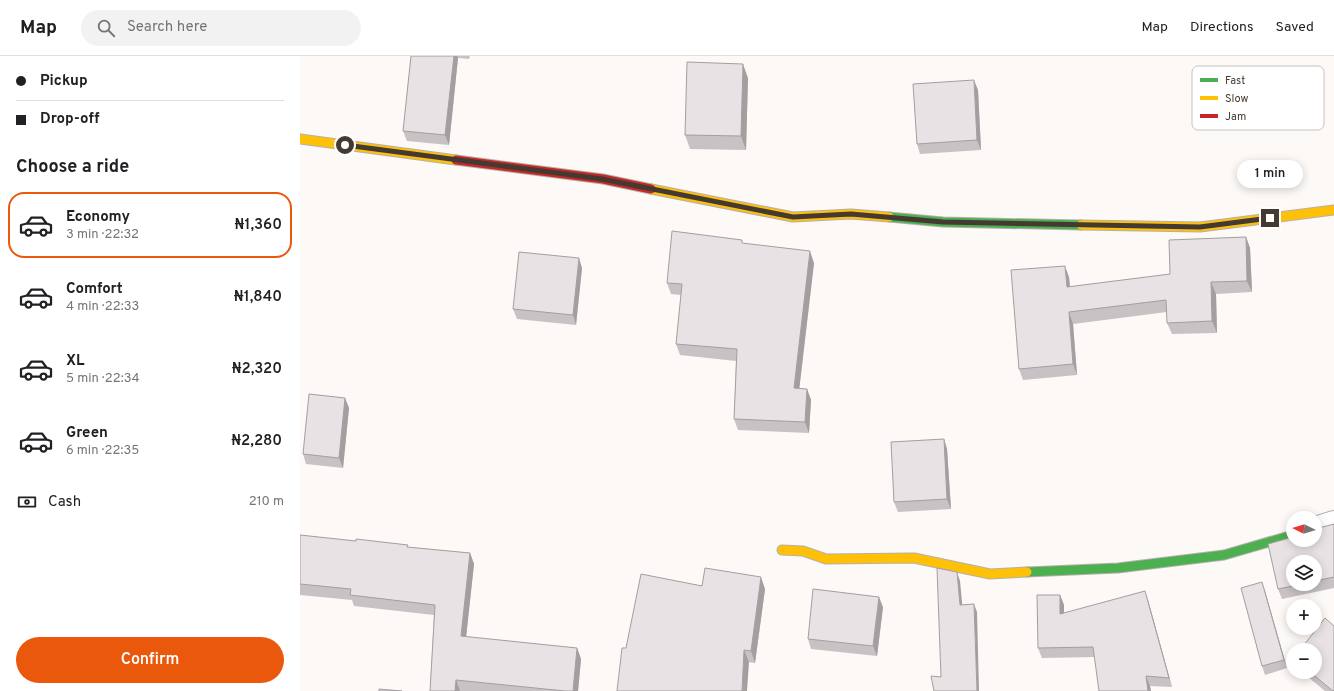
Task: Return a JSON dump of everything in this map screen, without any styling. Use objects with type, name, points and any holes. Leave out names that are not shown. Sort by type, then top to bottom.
[{"type":"street","points":[[300,139],[602,179],[793,217],[851,214],[943,222],[1200,227],[1334,210]]},
{"type":"street","points":[[1322,526],[1334,522]]},
{"type":"street","points":[[782,550],[803,551],[826,559],[914,558],[990,574],[1118,568],[1224,555],[1286,537]]},
{"type":"building","points":[[411,56],[454,56],[445,135],[403,131]]},
{"type":"building","points":[[687,62],[743,64],[741,136],[685,135]]},
{"type":"building","points":[[974,80],[977,140],[917,144],[913,84]]},
{"type":"building","points":[[672,231],[742,240],[742,243],[810,251],[794,388],[807,389],[805,422],[734,419],[737,349],[676,344],[682,284],[667,283]]},
{"type":"building","points":[[1246,237],[1247,281],[1211,282],[1212,321],[1167,323],[1166,300],[1069,312],[1073,364],[1019,369],[1011,270],[1065,266],[1067,287],[1170,274],[1169,240]]},
{"type":"building","points":[[519,252],[579,258],[573,315],[513,309]]},
{"type":"building","points":[[309,394],[345,398],[339,458],[303,454]]},
{"type":"building","points":[[944,439],[947,499],[894,502],[891,442]]},
{"type":"building","points":[[1334,524],[1334,577],[1322,580],[1322,555],[1286,555],[1286,587],[1278,589],[1268,544],[1286,539],[1286,547],[1322,547],[1322,527]]},
{"type":"building","points":[[300,535],[356,541],[356,539],[408,545],[407,547],[470,553],[461,636],[577,648],[573,691],[456,680],[455,691],[430,691],[435,605],[350,595],[351,589],[300,584]]},
{"type":"building","points":[[705,568],[761,577],[751,651],[744,650],[742,691],[617,691],[622,648],[626,648],[641,574],[702,586]]},
{"type":"building","points":[[937,568],[957,572],[960,605],[974,604],[977,691],[934,691],[931,676],[941,677]]},
{"type":"building","points":[[1262,582],[1284,660],[1262,666],[1241,588]]},
{"type":"building","points":[[813,589],[879,597],[873,646],[808,639]]},
{"type":"building","points":[[1145,591],[1169,678],[1146,676],[1148,691],[1099,691],[1093,647],[1038,648],[1037,595],[1060,595],[1060,614]]},
{"type":"building","points":[[1325,618],[1334,626],[1333,691],[1318,679],[1322,679],[1322,643],[1305,643],[1312,635],[1322,635],[1322,622]]},
{"type":"building","points":[[379,689],[402,691],[379,691]]},
{"type":"traffic: fast","points":[[889,217],[943,222],[1081,225]]},
{"type":"traffic: fast","points":[[1027,572],[1118,568],[1224,555],[1286,537]]},
{"type":"traffic: slow","points":[[300,139],[456,160]]},
{"type":"traffic: slow","points":[[651,189],[793,217],[851,214],[889,217]]},
{"type":"traffic: slow","points":[[1081,225],[1200,227],[1334,210]]},
{"type":"traffic: slow","points":[[782,550],[803,551],[826,559],[914,558],[990,574],[1027,572]]},
{"type":"traffic: jam","points":[[456,160],[603,179],[651,189]]},
{"type":"route","points":[[345,145],[602,179],[793,217],[851,214],[943,222],[1200,227],[1270,218]]}]
